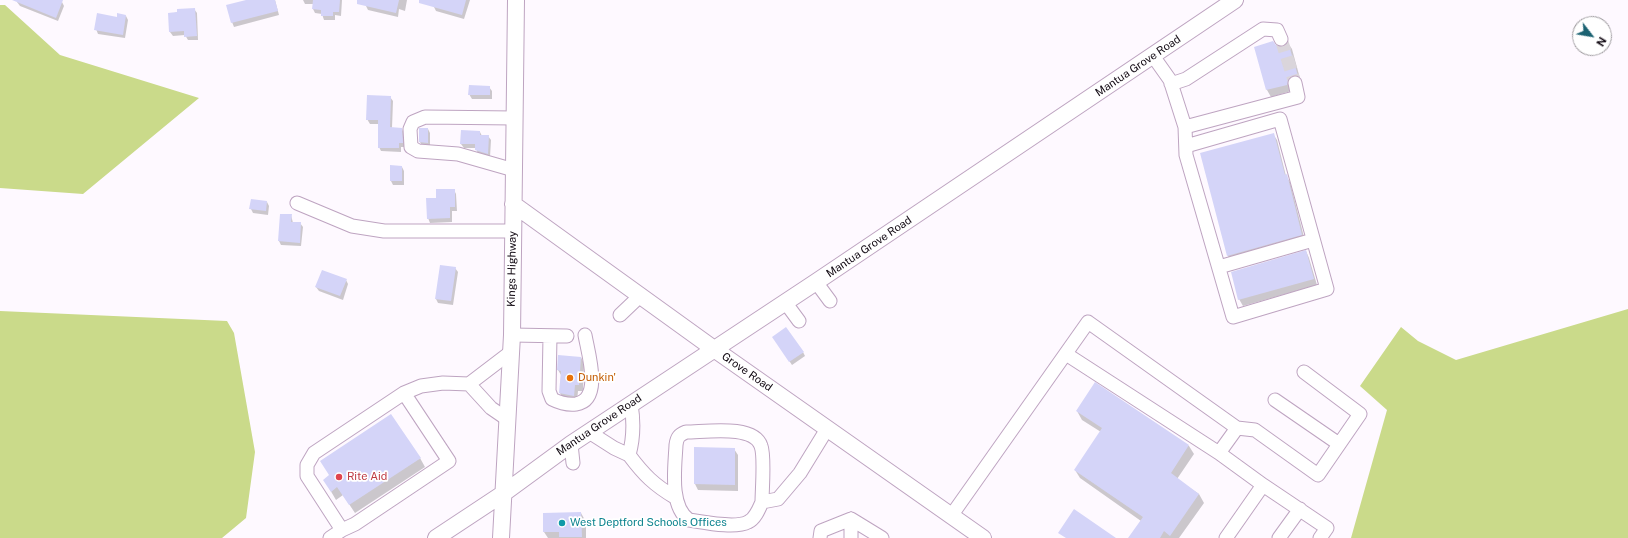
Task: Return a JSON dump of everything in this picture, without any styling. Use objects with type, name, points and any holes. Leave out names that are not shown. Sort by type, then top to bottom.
[{"type":"main road","name":"Kings Highway","points":[[501,538],[512,335],[516,0]]},
{"type":"main road","name":"Mantua Grove Road","points":[[436,538],[504,493],[571,444],[816,282],[1235,0]]},
{"type":"main road","name":"Grove Road","points":[[513,204],[714,349],[983,538]]},
{"type":"street","points":[[1171,84],[1186,79],[1263,29],[1276,30],[1281,39]]},
{"type":"street","points":[[1153,56],[1171,84],[1185,127],[1186,154],[1233,317],[1327,289],[1280,119],[1186,146]]},
{"type":"street","points":[[1185,127],[1298,97],[1295,82]]},
{"type":"street","points":[[514,118],[425,117],[413,122],[410,129],[411,147],[418,151],[458,154],[514,170]]},
{"type":"street","points":[[297,203],[352,226],[384,231],[513,231]]},
{"type":"street","points":[[1219,267],[1313,240]]},
{"type":"street","points":[[816,282],[830,302]]},
{"type":"street","points":[[620,315],[641,295]]},
{"type":"street","points":[[785,302],[799,321]]},
{"type":"street","points":[[951,516],[1088,322],[1237,428],[1255,430],[1318,475],[1360,414],[1304,372]]},
{"type":"street","points":[[512,335],[567,336]]},
{"type":"street","points":[[550,336],[549,391],[552,399],[561,403],[572,404],[580,403],[588,398],[591,391],[591,368],[585,336]]},
{"type":"street","points":[[342,530],[310,482],[306,469],[312,454],[404,393],[422,386],[443,383],[469,384],[511,352]]},
{"type":"street","points":[[1066,354],[1219,453],[1327,528],[1320,538]]},
{"type":"street","points":[[469,384],[491,408],[507,419]]},
{"type":"street","points":[[330,538],[342,530],[356,524],[449,461],[404,393]]},
{"type":"street","points":[[1275,400],[1339,444]]},
{"type":"street","points":[[629,455],[634,426],[631,404]]},
{"type":"street","points":[[1219,453],[1237,428]]},
{"type":"street","points":[[762,502],[778,498],[800,473],[827,429]]},
{"type":"street","points":[[738,431],[756,438],[761,446],[762,502],[757,513],[749,522],[739,525],[689,520],[683,516],[678,508],[676,498],[676,445],[677,439],[680,435],[686,432],[738,431]]},
{"type":"street","points":[[589,432],[614,448],[629,455],[643,474],[660,488],[676,498]]},
{"type":"street","points":[[571,444],[573,463]]},
{"type":"street","points":[[1226,538],[1264,485]]},
{"type":"street","points":[[1279,538],[1300,509]]},
{"type":"street","points":[[820,538],[820,531],[851,519]]},
{"type":"street","points":[[851,519],[851,538]]},
{"type":"street","points":[[851,519],[882,538]]},
{"type":"green space","points":[[0,5],[5,5],[60,55],[199,98],[83,194],[0,188]]},
{"type":"green space","points":[[1628,309],[1628,538],[1351,538],[1387,410],[1360,386],[1401,327],[1418,341],[1456,360]]},
{"type":"green space","points":[[0,311],[227,321],[234,333],[255,452],[246,518],[222,538],[0,538]]},
{"type":"building","points":[[12,0],[63,0],[56,18]]},
{"type":"building","points":[[246,0],[275,0],[278,11],[231,23],[226,5]]},
{"type":"building","points":[[313,0],[340,0],[339,12],[333,12],[333,16],[321,16],[321,10],[312,9]]},
{"type":"building","points":[[357,0],[399,0],[396,13],[357,4]]},
{"type":"building","points":[[419,0],[466,0],[462,15],[419,3]]},
{"type":"building","points":[[195,8],[197,36],[184,37],[184,31],[169,32],[168,13],[177,12],[177,9]]},
{"type":"building","points":[[97,13],[117,17],[117,13],[126,15],[123,35],[94,30]]},
{"type":"building","points":[[1273,41],[1276,45],[1281,47],[1285,46],[1288,42],[1298,76],[1294,75],[1290,77],[1287,85],[1266,90],[1254,47]]},
{"type":"building","points":[[469,85],[490,86],[490,95],[468,95]]},
{"type":"building","points":[[367,95],[391,96],[390,127],[402,128],[403,143],[399,143],[399,148],[378,148],[378,120],[366,120]]},
{"type":"building","points":[[419,128],[428,128],[428,143],[419,142]]},
{"type":"building","points":[[461,130],[480,131],[480,135],[489,135],[488,154],[475,150],[475,144],[460,144]]},
{"type":"building","points":[[1274,133],[1285,175],[1287,174],[1302,235],[1227,256],[1200,153]]},
{"type":"building","points":[[390,165],[402,166],[402,181],[390,181]]},
{"type":"building","points":[[436,189],[455,189],[455,207],[450,207],[450,218],[427,219],[426,198],[436,198]]},
{"type":"building","points":[[251,199],[267,201],[266,211],[249,209]]},
{"type":"building","points":[[280,214],[292,214],[291,222],[301,222],[300,243],[278,241]]},
{"type":"building","points":[[1306,250],[1314,279],[1238,300],[1231,272]]},
{"type":"building","points":[[440,265],[456,267],[451,301],[435,299]]},
{"type":"building","points":[[322,270],[347,279],[340,296],[315,287]]},
{"type":"building","points":[[786,327],[804,352],[789,362],[772,337]]},
{"type":"building","name":"Dunkin'","points":[[558,355],[581,357],[579,385],[575,385],[574,396],[559,393],[561,371],[557,370]]},
{"type":"building","points":[[1095,382],[1189,445],[1171,473],[1199,494],[1170,536],[1164,531],[1160,538],[1128,538],[1143,517],[1074,470],[1102,428],[1076,411]]},
{"type":"building","name":"Rite Aid","points":[[391,414],[421,458],[349,505],[337,487],[331,492],[323,480],[329,475],[320,461]]},
{"type":"building","points":[[694,447],[735,448],[735,485],[694,484]]},
{"type":"building","points":[[1074,509],[1116,538],[1066,538],[1058,533]]},
{"type":"building","name":"West Deptford Schools Offices","points":[[581,512],[582,537],[559,537],[559,532],[543,532],[543,513]]},
{"type":"tunnel","points":[[1281,39],[1295,83]]},
{"type":"place","name":"Dunkin'","points":[[570,378]]},
{"type":"place","name":"Rite Aid","points":[[339,477]]},
{"type":"place","name":"West Deptford Schools Offices","points":[[562,523]]}]
